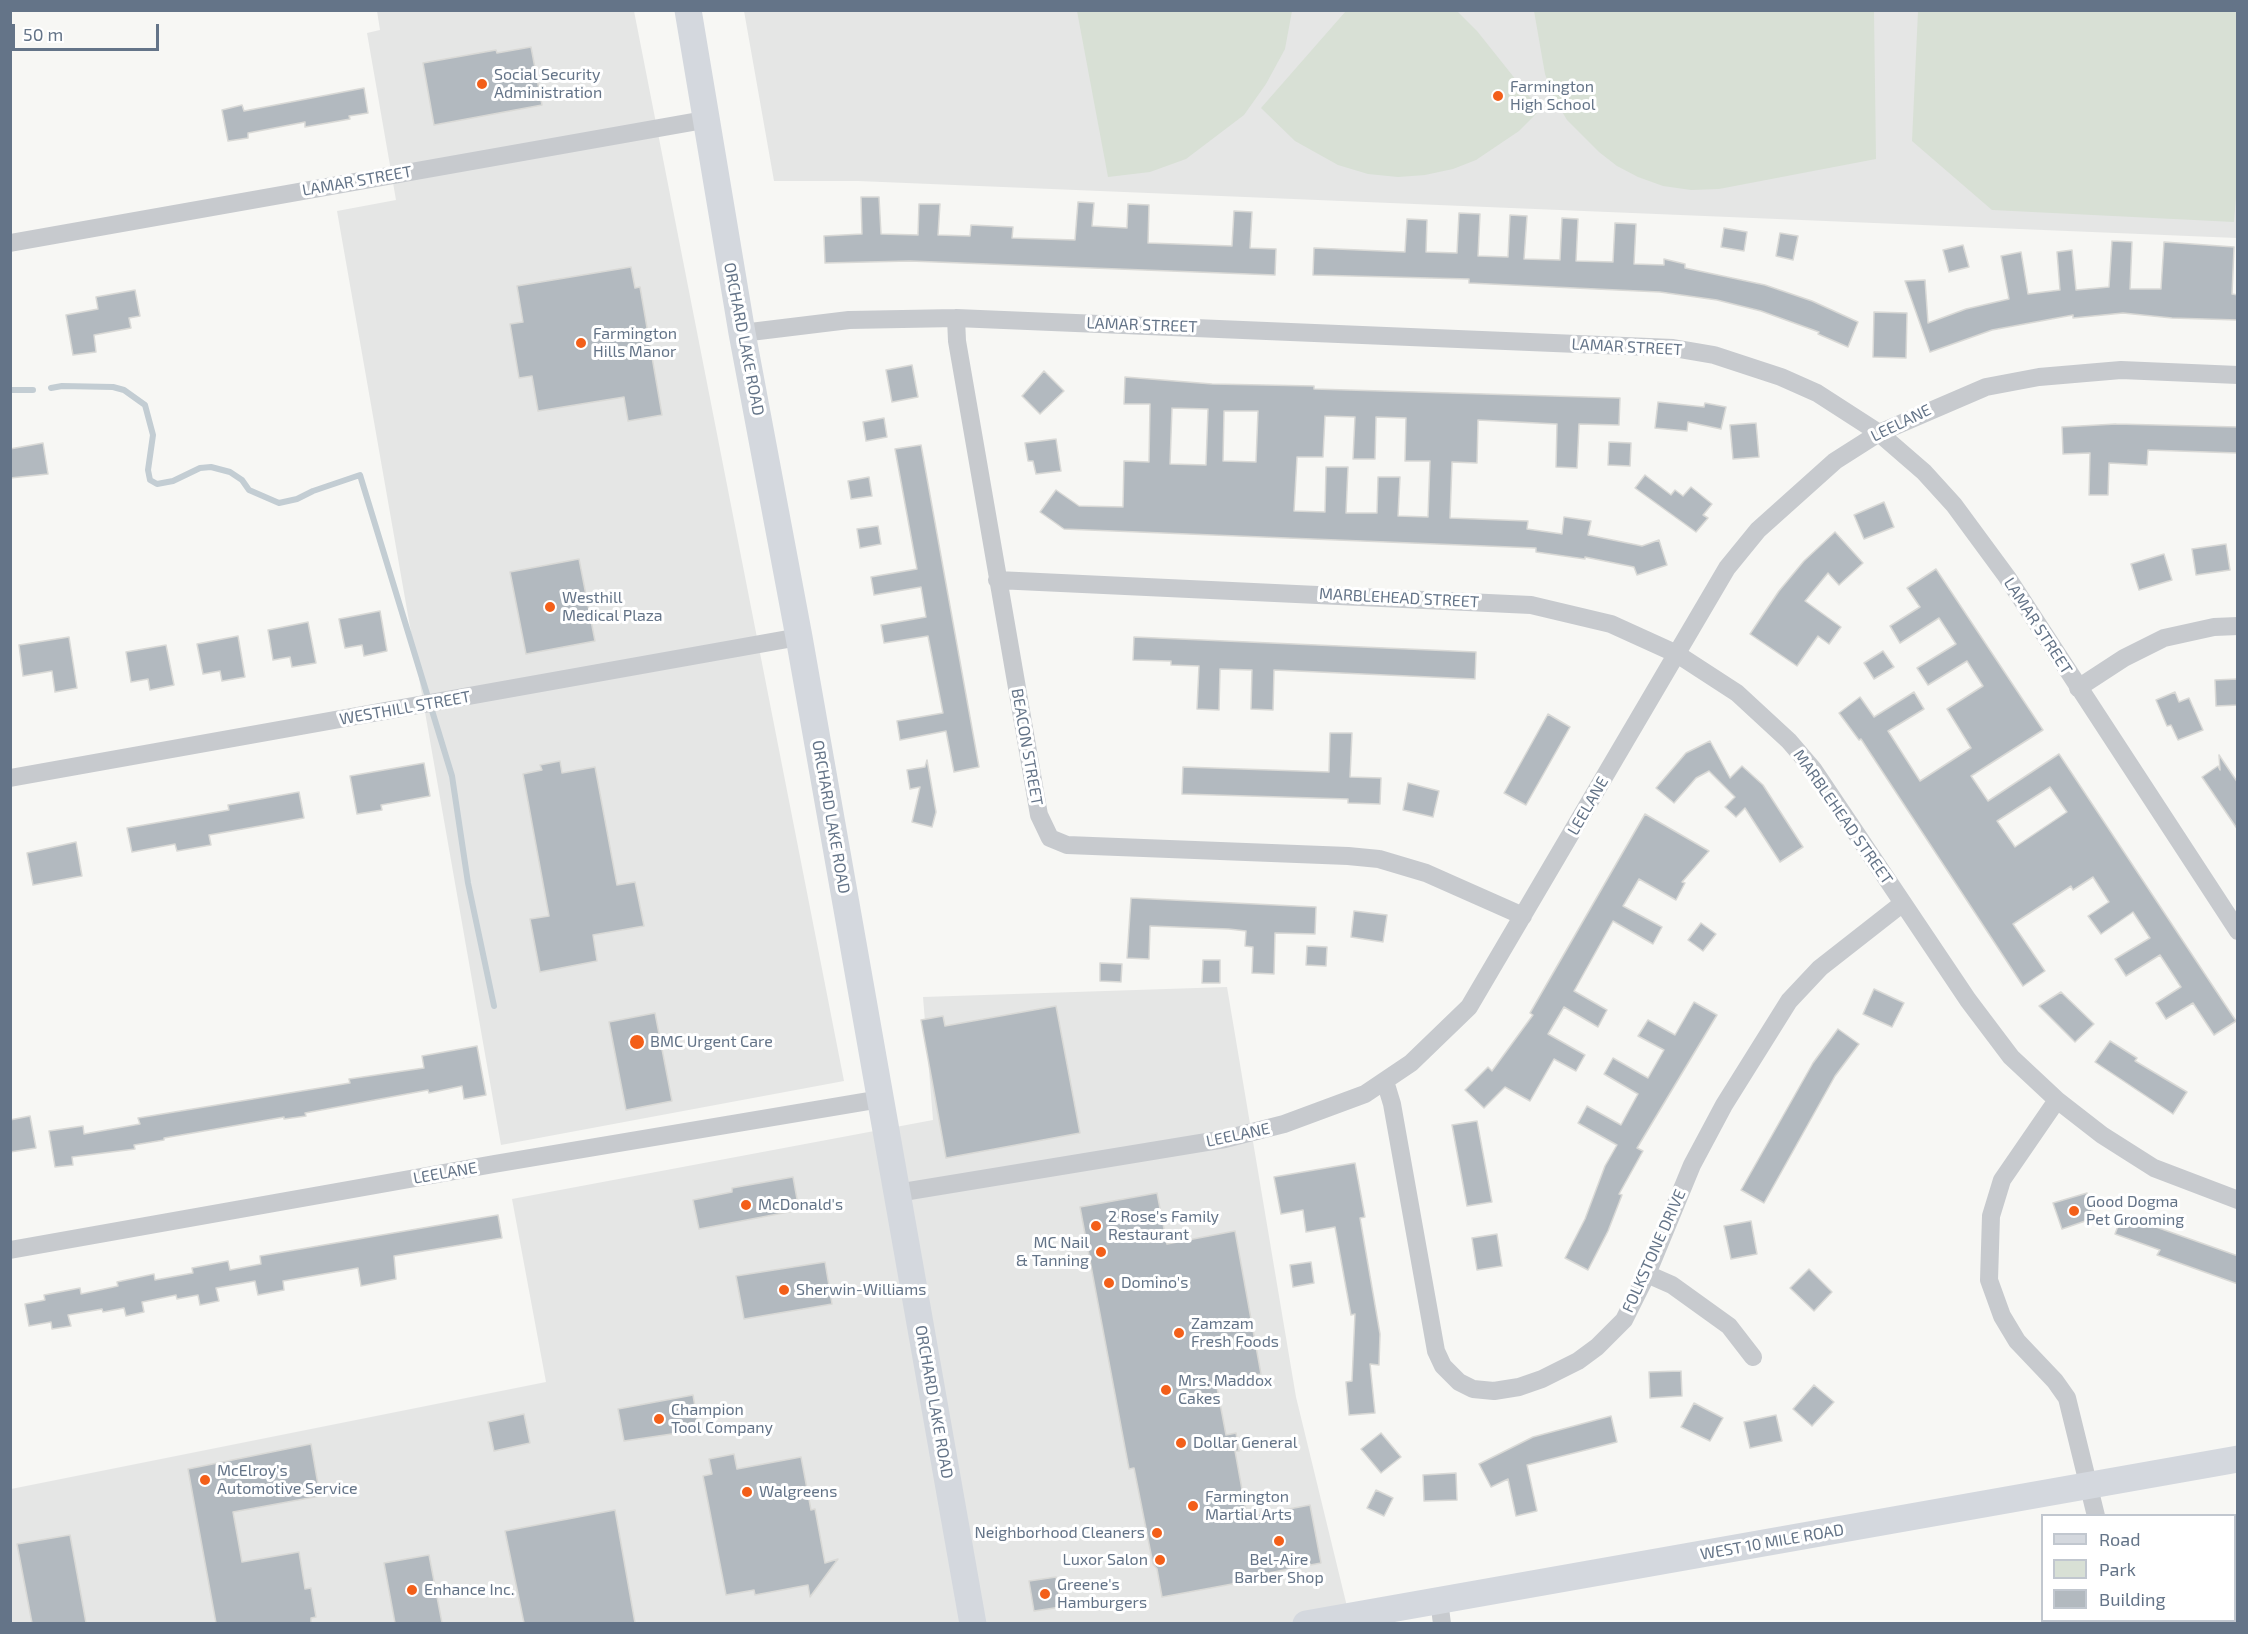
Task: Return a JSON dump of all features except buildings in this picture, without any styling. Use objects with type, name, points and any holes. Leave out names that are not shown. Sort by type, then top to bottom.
[{"type":"main road","name":"ORCHARD LAKE ROAD","points":[[688,10],[704,120],[799,637],[973,1623]]},
{"type":"main road","name":"WEST 10 MILE ROAD","points":[[1306,1623],[1440,1612],[2238,1459]]},
{"type":"street","name":"LAMAR STREET","points":[[10,243],[704,120]]},
{"type":"street","name":"LAMAR STREET","points":[[742,333],[849,320],[956,318],[1673,348],[1714,355],[1781,377],[1817,393],[1879,433],[1924,472],[1982,539],[2238,931]]},
{"type":"street","name":"BEACON STREET","points":[[956,318],[957,341],[1039,815],[1050,838],[1067,844],[1348,856],[1379,860],[1426,873],[1523,916]]},
{"type":"street","name":"LEELANE","points":[[897,1193],[1225,1139],[1284,1124],[1365,1094],[1411,1063],[1469,1007],[1727,568],[1758,530],[1834,461],[1879,433],[1986,387],[2039,377],[2121,370],[2238,375]]},
{"type":"street","name":"MARBLEHEAD STREET","points":[[997,580],[1531,605],[1611,624],[1677,654],[1737,693],[1789,741],[1836,802],[1990,1033],[2010,1057],[2057,1100],[2102,1135],[2154,1168],[2187,1183],[2238,1200]]},
{"type":"street","points":[[2078,688],[2124,658],[2164,639],[2214,627],[2238,626]]},
{"type":"street","name":"WESTHILL STREET","points":[[10,778],[799,637]]},
{"type":"street","name":"FOLKSTONE DRIVE","points":[[1385,1081],[1392,1104],[1436,1351],[1443,1366],[1459,1382],[1473,1389],[1494,1391],[1518,1388],[1570,1366],[1597,1347],[1623,1320],[1647,1274],[1692,1165],[1724,1105],[1789,1001],[1820,968],[1903,903]]},
{"type":"street","name":"LEELANE","points":[[10,1250],[494,1164],[880,1099]]},
{"type":"street","points":[[2057,1100],[2002,1180],[1991,1216],[1989,1280],[2002,1316],[2017,1341],[2055,1381],[2067,1398],[2096,1514]]},
{"type":"street","points":[[1647,1274],[1672,1285],[1729,1326],[1753,1357]]},
{"type":"shaded area","points":[[377,11],[634,11],[844,1081],[501,1145],[337,211],[396,200],[367,33],[380,30]]},
{"type":"shaded area","name":"Farmington High School","points":[[744,11],[2237,11],[2237,238],[858,181],[774,181]]},
{"type":"shaded area","points":[[1227,987],[1296,1397],[1351,1623],[11,1624],[11,1489],[546,1382],[512,1199],[933,1120],[923,997]]},
{"type":"green space","points":[[1077,11],[1292,11],[1285,49],[1266,84],[1244,115],[1186,159],[1150,172],[1108,177]]},
{"type":"green space","points":[[1346,11],[1457,11],[1477,31],[1540,110],[1519,131],[1476,160],[1453,169],[1425,175],[1398,177],[1368,174],[1338,165],[1295,141],[1261,108]]},
{"type":"green space","points":[[1534,11],[1874,11],[1876,159],[1719,189],[1691,190],[1663,186],[1638,177],[1617,166],[1599,152],[1567,120],[1554,98],[1545,74]]},
{"type":"green space","points":[[1918,11],[2237,11],[2238,172],[2234,222],[1992,210],[1912,141]]},
{"type":"waterway","points":[[51,388],[62,386],[113,387],[124,390],[145,405],[153,435],[148,470],[150,480],[157,484],[173,481],[200,468],[211,467],[230,472],[242,480],[249,490],[279,503],[297,499],[360,475],[452,776],[468,883],[494,1006]]},
{"type":"waterway","points":[[10,390],[33,390]]},
{"type":"place","name":"Social Security Administration","points":[[482,84]]},
{"type":"place","name":"Farmington High School","points":[[1498,96]]},
{"type":"place","name":"Farmington Hills Manor","points":[[581,343]]},
{"type":"place","name":"Westhill Medical Plaza","points":[[550,607]]},
{"type":"place","name":"BMC Urgent Care","points":[[637,1042]]},
{"type":"place","name":"McDonald's","points":[[746,1205]]},
{"type":"place","name":"Good Dogma Pet Grooming","points":[[2074,1211]]},
{"type":"place","name":"2 Rose's Family Restaurant","points":[[1096,1226]]},
{"type":"place","name":"MC Nail & Tanning","points":[[1101,1252]]},
{"type":"place","name":"Domino's","points":[[1109,1283]]},
{"type":"place","name":"Sherwin-Williams","points":[[784,1290]]},
{"type":"place","name":"Zamzam Fresh Foods","points":[[1179,1333]]},
{"type":"place","name":"Mrs. Maddox Cakes","points":[[1166,1390]]},
{"type":"place","name":"Champion Tool Company","points":[[659,1419]]},
{"type":"place","name":"Dollar General","points":[[1181,1443]]},
{"type":"place","name":"McElroy's Automotive Service","points":[[205,1480]]},
{"type":"place","name":"Walgreens","points":[[747,1492]]},
{"type":"place","name":"Farmington Martial Arts","points":[[1193,1506]]},
{"type":"place","name":"Neighborhood Cleaners","points":[[1157,1533]]},
{"type":"place","name":"Bel-Aire Barber Shop","points":[[1279,1541]]},
{"type":"place","name":"Luxor Salon","points":[[1160,1560]]},
{"type":"place","name":"Enhance Inc.","points":[[412,1590]]},
{"type":"place","name":"Greene's Hamburgers","points":[[1045,1594]]}]
